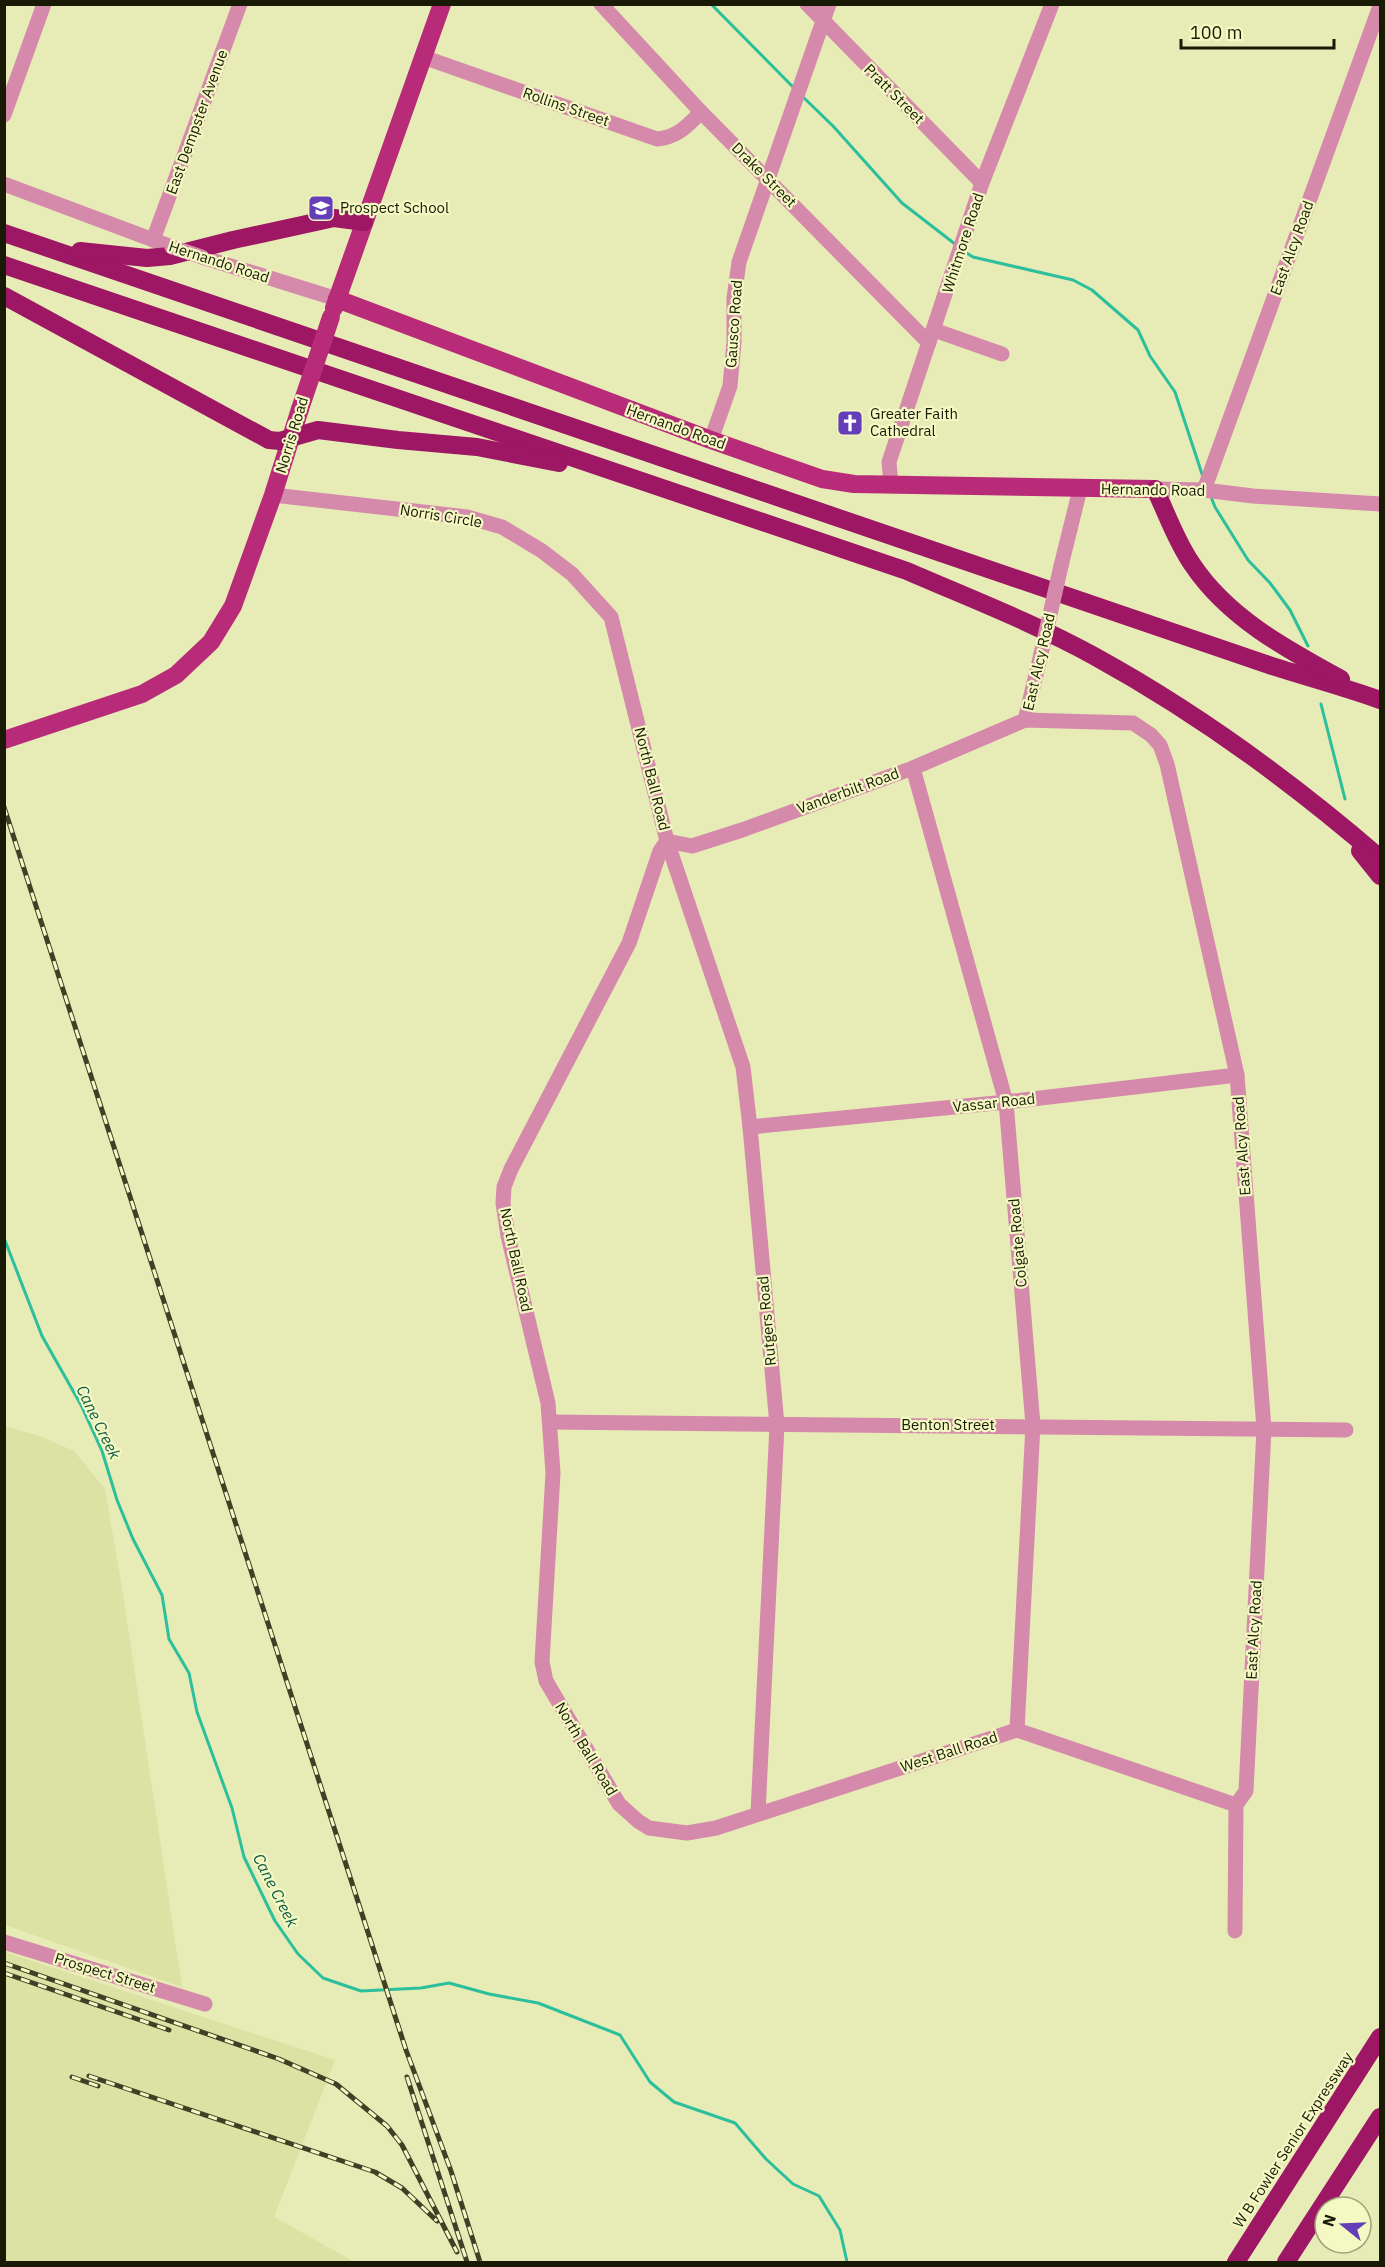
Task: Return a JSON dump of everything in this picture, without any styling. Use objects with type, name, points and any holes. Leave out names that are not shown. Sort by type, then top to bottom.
[{"type":"highway","points":[[39,245],[147,258],[170,256],[334,218],[364,222]]},
{"type":"highway","points":[[4,234],[961,560],[1138,618],[1273,666],[1377,699]]},
{"type":"highway","points":[[4,265],[907,571],[986,605],[1093,655],[1217,731],[1337,821],[1380,858]]},
{"type":"highway","points":[[4,296],[269,440],[291,438],[318,430],[477,447],[610,471]]},
{"type":"highway","points":[[1155,489],[1174,532],[1192,564],[1217,595],[1231,608],[1287,648],[1377,699]]},
{"type":"highway","points":[[1337,821],[1380,876]]},
{"type":"highway","name":"W B Fowler Senior Expressway","points":[[1236,2262],[1380,2037]]},
{"type":"highway","points":[[1286,2262],[1380,2117]]},
{"type":"main road","name":"Norris Road","points":[[4,740],[142,694],[176,675],[211,642],[233,606],[273,495],[337,299],[442,4]]},
{"type":"main road","name":"Hernando Road","points":[[337,299],[711,440],[822,479],[854,484],[1155,489]]},
{"type":"street","points":[[4,115],[44,4]]},
{"type":"street","name":"East Dempster Avenue","points":[[153,240],[240,4]]},
{"type":"street","name":"Drake Street","points":[[601,4],[701,112],[932,337]]},
{"type":"street","name":"Pratt Street","points":[[807,4],[982,183]]},
{"type":"street","name":"Gausco Road","points":[[711,440],[730,386],[734,342],[734,298],[739,262],[829,4]]},
{"type":"street","name":"Whitmore Road","points":[[891,485],[889,462],[982,183],[1052,4]]},
{"type":"street","name":"East Alcy Road","points":[[1203,490],[1380,6]]},
{"type":"street","name":"Rollins Street","points":[[423,57],[657,140],[670,138],[681,132],[701,112]]},
{"type":"street","name":"Hernando Road","points":[[4,184],[172,247],[337,299]]},
{"type":"street","points":[[932,337],[1002,354]]},
{"type":"street","name":"East Alcy Road","points":[[1080,489],[1025,720],[1133,723],[1151,735],[1160,745],[1167,764],[1237,1075],[1264,1429],[1246,1791],[1236,1805],[1235,1931]]},
{"type":"street","name":"Hernando Road","points":[[1155,489],[1203,490],[1253,496],[1380,504]]},
{"type":"street","name":"Norris Circle","points":[[273,495],[467,518],[502,527],[572,574],[594,595],[611,617]]},
{"type":"street","name":"North Ball Road","points":[[611,617],[667,841],[660,851],[629,943],[511,1169],[504,1187],[503,1203],[508,1236],[548,1403],[550,1422],[553,1473],[542,1662],[546,1682],[619,1804],[638,1821],[649,1828],[659,1830]]},
{"type":"street","name":"Vanderbilt Road","points":[[667,841],[692,846],[913,768],[1025,720]]},
{"type":"street","name":"Colgate Road","points":[[913,768],[1006,1102],[1033,1425],[1017,1730]]},
{"type":"street","name":"Rutgers Road","points":[[667,841],[743,1067],[750,1127],[777,1425],[758,1813]]},
{"type":"street","name":"Vassar Road","points":[[750,1127],[1006,1102],[1237,1075]]},
{"type":"street","name":"Benton Street","points":[[550,1422],[1033,1425],[1346,1430]]},
{"type":"street","name":"West Ball Road","points":[[659,1830],[687,1833],[717,1828],[1017,1730],[1236,1805]]},
{"type":"street","name":"Prospect Street","points":[[4,1942],[205,2004]]},
{"type":"shaded area","points":[[5,1426],[42,1437],[74,1451],[105,1489],[182,1987],[5,1925]]},
{"type":"shaded area","points":[[5,1952],[335,2060],[274,2217],[355,2262],[5,2262]]},
{"type":"waterway","points":[[711,4],[794,88]]},
{"type":"waterway","points":[[803,97],[833,126],[902,203],[955,244]]},
{"type":"waterway","points":[[965,252],[973,257],[1073,280],[1092,290],[1138,330],[1150,356],[1175,392],[1203,477]]},
{"type":"waterway","points":[[1211,497],[1248,560],[1270,583],[1290,610],[1308,646]]},
{"type":"waterway","points":[[1321,704],[1345,799]]},
{"type":"waterway","name":"Cane Creek","points":[[4,1238],[42,1336],[81,1405],[102,1451],[117,1500],[133,1539],[162,1595],[169,1639],[189,1673],[197,1712],[232,1808],[244,1857],[275,1921],[298,1954],[323,1978],[361,1991],[421,1988],[449,1983],[489,1994],[538,2003],[620,2035],[650,2082],[674,2102],[735,2123],[766,2159],[793,2184],[819,2196],[840,2230],[847,2262]]},
{"type":"railway","points":[[4,807],[406,2050],[451,2171],[480,2262]]},
{"type":"railway","points":[[4,1963],[279,2059],[336,2084],[387,2126],[402,2145],[457,2252]]},
{"type":"railway","points":[[4,1973],[169,2030]]},
{"type":"railway","points":[[89,2076],[375,2172],[402,2188],[437,2221]]},
{"type":"railway","points":[[72,2077],[98,2086]]},
{"type":"railway","points":[[407,2077],[467,2262]]},
{"type":"place","name":"Prospect School","points":[[321,208]]},
{"type":"place","name":"Greater Faith Cathedral","points":[[850,423]]}]
